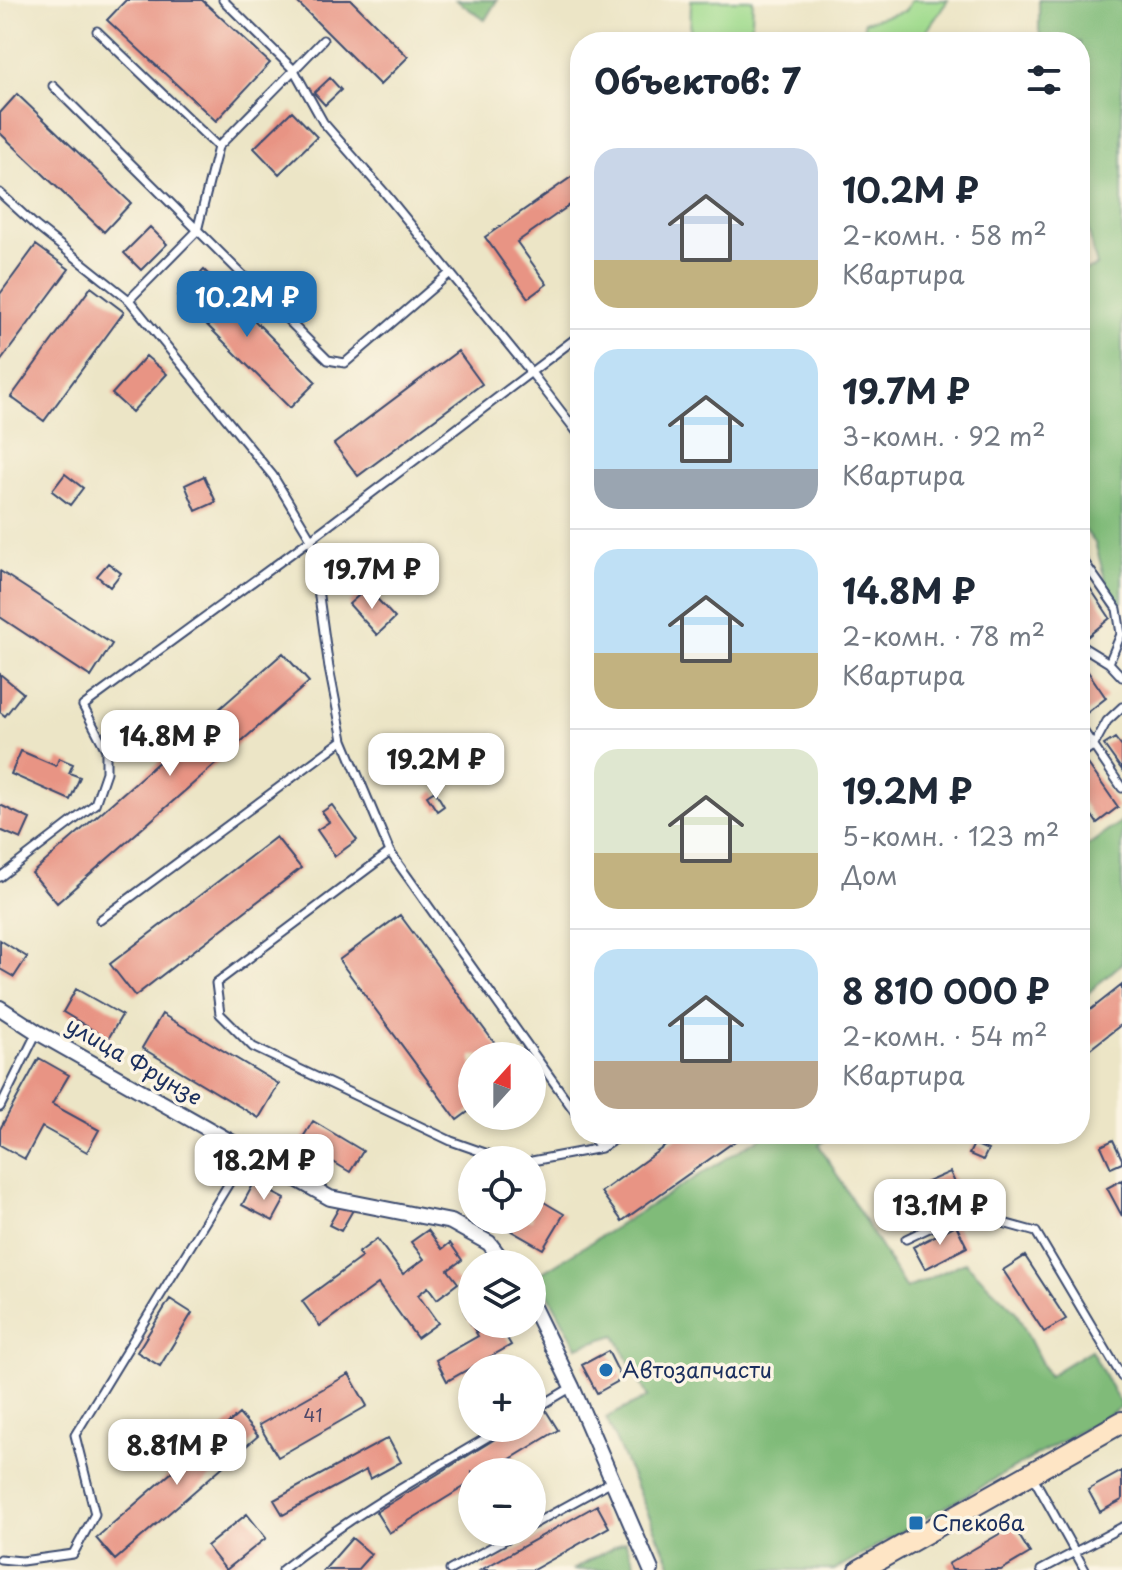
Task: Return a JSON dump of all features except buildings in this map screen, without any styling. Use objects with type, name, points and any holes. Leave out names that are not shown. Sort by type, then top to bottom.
[{"type":"main road","points":[[860,1570],[1122,1422]]},
{"type":"street","name":"улица Фрунзе","points":[[0,1008],[330,1198],[451,1222],[489,1243],[494,1250]]},
{"type":"street","points":[[546,1334],[651,1570]]},
{"type":"lane","points":[[223,0],[294,70],[323,122],[385,193],[570,423]]},
{"type":"lane","points":[[97,31],[218,147]]},
{"type":"lane","points":[[129,300],[197,231],[218,147],[323,40]]},
{"type":"lane","points":[[53,86],[328,360],[345,363],[450,273]]},
{"type":"lane","points":[[0,193],[36,226],[129,300],[273,476],[311,539],[329,668],[343,740],[390,852],[570,1105]]},
{"type":"lane","points":[[0,877],[95,804],[106,772],[106,750],[83,706],[311,539],[570,342]]},
{"type":"lane","points":[[1090,570],[1117,609],[1121,634],[1109,663]]},
{"type":"lane","points":[[1090,651],[1109,663],[1122,677]]},
{"type":"lane","points":[[1090,748],[1107,721],[1122,707]]},
{"type":"lane","points":[[100,920],[343,740]]},
{"type":"lane","points":[[1090,740],[1122,788]]},
{"type":"lane","points":[[390,852],[216,983],[220,1014],[253,1047],[465,1146]]},
{"type":"lane","points":[[0,1107],[37,1032]]},
{"type":"lane","points":[[598,1144],[601,1148]]},
{"type":"lane","points":[[546,1158],[601,1148],[607,1144]]},
{"type":"lane","points":[[0,1559],[22,1561],[73,1554],[95,1514],[75,1435],[248,1152]]},
{"type":"lane","points":[[906,1239],[963,1212],[1036,1232],[1122,1377]]},
{"type":"lane","points":[[546,1403],[572,1387]]},
{"type":"lane","points":[[282,1570],[314,1544],[380,1501],[479,1442]]},
{"type":"lane","points":[[1031,1473],[1085,1570]]},
{"type":"lane","points":[[546,1517],[612,1481]]},
{"type":"lane","points":[[1041,1570],[1122,1527]]},
{"type":"lane","points":[[450,1570],[494,1546]]},
{"type":"green space","points":[[456,0],[497,0],[485,20]]},
{"type":"green space","points":[[691,0],[753,0],[751,32],[690,32]]},
{"type":"green space","points":[[911,0],[948,0],[926,32],[865,32],[864,22],[905,11]]},
{"type":"green space","points":[[1039,0],[1122,0],[1122,602],[1111,601],[1095,543],[1090,537],[1090,268],[1097,266],[1090,238],[1090,32],[1039,30]]},
{"type":"green space","points":[[1122,821],[1122,963],[1090,991],[1090,844]]},
{"type":"green space","points":[[750,1144],[820,1144],[906,1289],[965,1262],[1016,1312],[1048,1376],[1091,1350],[1122,1407],[834,1570],[673,1570],[606,1418],[648,1397],[615,1335],[577,1347],[546,1290],[546,1270]]},
{"type":"green space","points":[[625,1541],[638,1570],[572,1570]]},
{"type":"place","name":"Автозапчасти","points":[[606,1370]]},
{"type":"place","name":"Спекова","points":[[916,1523]]}]
